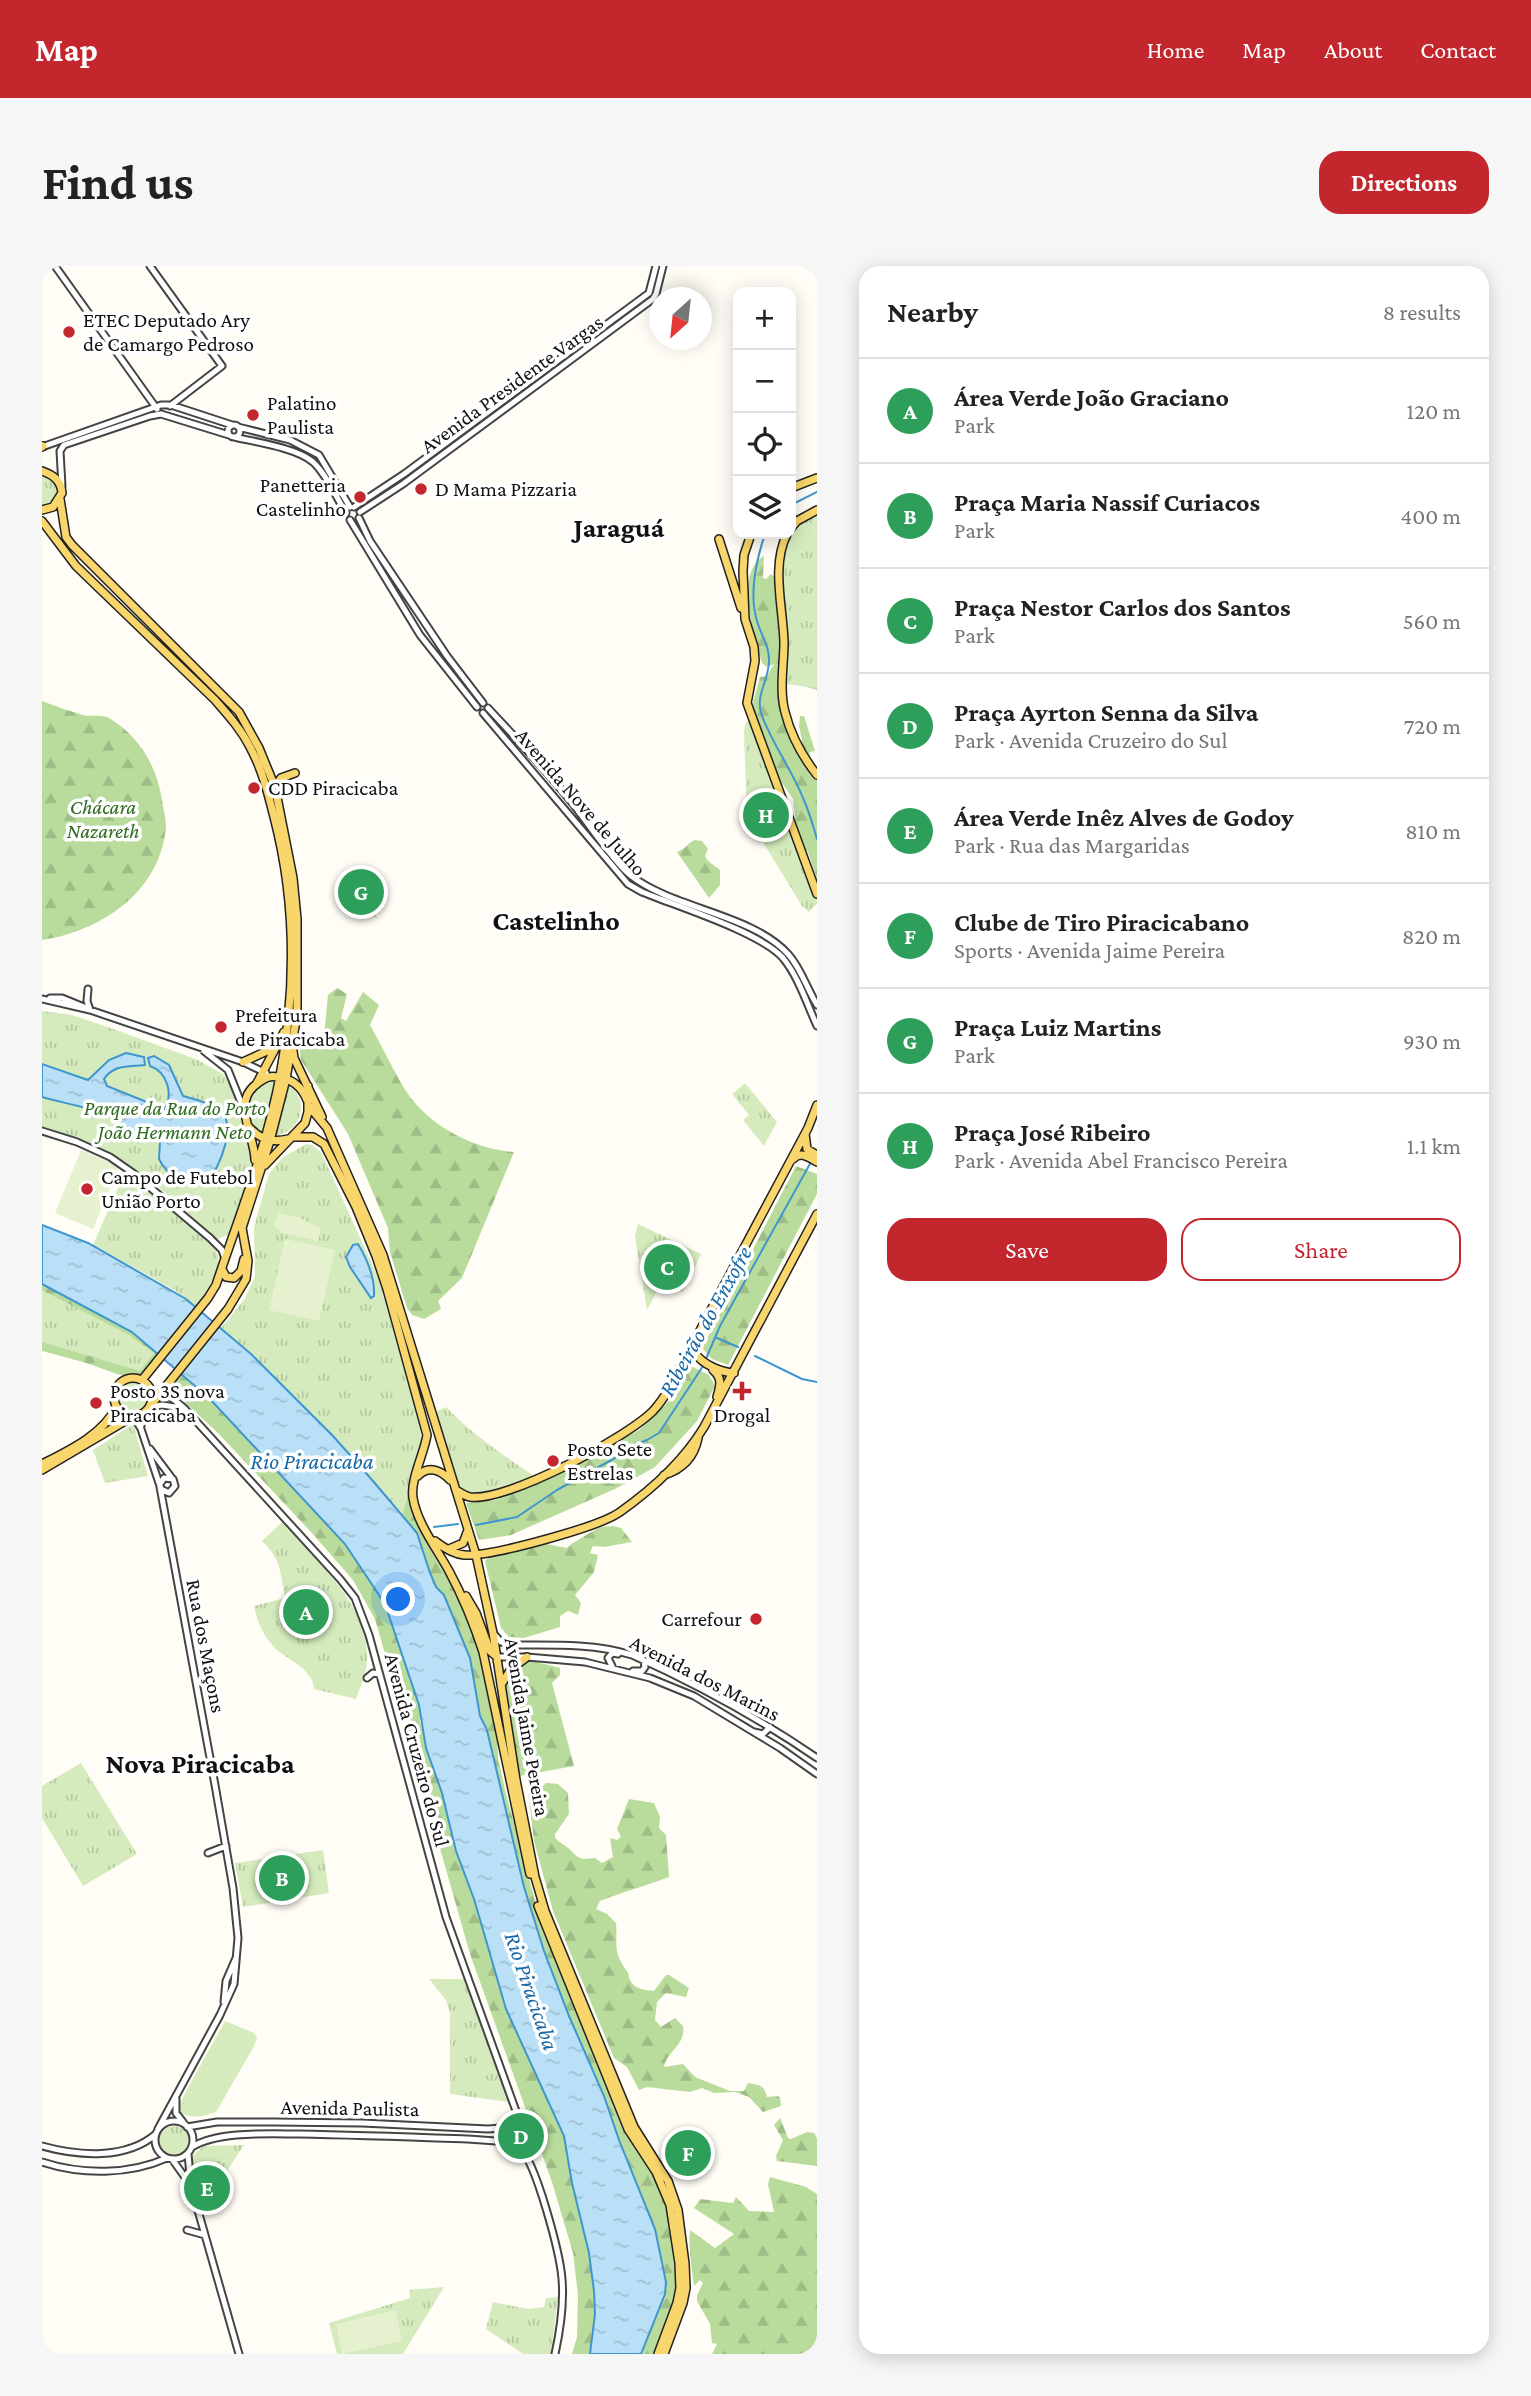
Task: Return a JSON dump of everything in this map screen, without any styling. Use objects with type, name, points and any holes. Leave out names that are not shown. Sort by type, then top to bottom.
[{"type":"main road","points":[[43,471],[56,478],[62,489],[60,499],[66,537],[239,712],[259,748],[275,787],[293,878],[298,969],[297,1014],[293,1039],[279,1077]]},
{"type":"main road","points":[[796,486],[817,478]]},
{"type":"main road","points":[[42,510],[53,507],[60,499]]},
{"type":"main road","points":[[796,520],[817,510]]},
{"type":"main road","points":[[42,522],[76,566],[215,700],[235,722],[251,748],[268,788],[286,874],[291,969],[290,1014],[279,1077],[267,1140],[242,1228],[248,1268],[241,1291],[148,1409],[42,1470]]},
{"type":"main road","points":[[719,538],[754,647],[755,661],[748,690],[748,711],[817,894]]},
{"type":"main road","points":[[745,619],[744,555],[749,539]]},
{"type":"main road","points":[[785,539],[779,589],[784,637],[784,710],[795,742],[817,775]]},
{"type":"main road","points":[[727,566],[738,563],[744,555]]},
{"type":"main road","points":[[275,787],[281,778],[295,773]]},
{"type":"main road","points":[[243,1062],[267,1051],[286,1028]]},
{"type":"main road","points":[[258,1169],[244,1110],[247,1095],[257,1083],[286,1028]]},
{"type":"main road","points":[[293,1039],[295,1058],[327,1128]]},
{"type":"main road","points":[[257,1083],[279,1077]]},
{"type":"main road","name":"Avenida Jaime Pereira","points":[[279,1077],[301,1089],[307,1103],[327,1128],[383,1255],[476,1555],[493,1633],[501,1693],[535,1877],[545,1911],[634,2127],[668,2181],[678,2210],[686,2288],[664,2354]]},
{"type":"main road","points":[[144,1382],[208,1298],[258,1169],[305,1123],[308,1086]]},
{"type":"main road","points":[[415,1479],[422,1472],[435,1470],[449,1478],[462,1494],[472,1497],[506,1491],[542,1477],[607,1443],[653,1410],[666,1395],[805,1133],[817,1105]]},
{"type":"main road","points":[[247,1124],[254,1133],[267,1140],[281,1141],[292,1137]]},
{"type":"main road","points":[[805,1133],[805,1152]]},
{"type":"main road","name":"Avenida Jaime Pereira","points":[[292,1137],[313,1137],[327,1148],[376,1256],[427,1435],[425,1452],[415,1479],[413,1499],[472,1618],[483,1651],[520,1830],[541,1914],[628,2129],[660,2180],[670,2205],[680,2288],[658,2354]]},
{"type":"main road","points":[[805,1152],[817,1162]]},
{"type":"main road","points":[[789,1162],[805,1152],[817,1155]]},
{"type":"main road","points":[[432,1539],[459,1554],[476,1555],[563,1534],[619,1513],[663,1475],[699,1435],[817,1214]]},
{"type":"main road","points":[[223,1264],[223,1275],[234,1278],[239,1275],[243,1267],[244,1245]]},
{"type":"main road","points":[[699,1361],[695,1348],[702,1327]]},
{"type":"main road","points":[[683,1363],[699,1361],[716,1371],[734,1373]]},
{"type":"main road","points":[[715,1407],[720,1382],[716,1371]]},
{"type":"main road","points":[[42,1464],[108,1422],[116,1407],[114,1396],[118,1386],[129,1378],[164,1391]]},
{"type":"main road","points":[[144,1382],[152,1393],[148,1409]]},
{"type":"main road","points":[[116,1407],[124,1414],[134,1417]]},
{"type":"main road","points":[[443,1547],[450,1549],[463,1543],[468,1529]]},
{"type":"main road","points":[[453,1578],[476,1613],[486,1643],[497,1657]]},
{"type":"main road","points":[[501,1693],[505,1676],[527,1657]]},
{"type":"street","points":[[55,266],[163,415]]},
{"type":"street","points":[[150,266],[222,366],[171,405],[163,415]]},
{"type":"street","name":"Avenida Presidente Vargas","points":[[352,507],[404,474],[649,293],[656,266]]},
{"type":"street","name":"Avenida Presidente Vargas","points":[[359,515],[653,299],[663,266]]},
{"type":"street","points":[[42,447],[155,406],[171,405],[290,440],[318,455],[359,515],[350,520]]},
{"type":"street","points":[[62,489],[60,451],[66,444],[150,416],[163,415],[289,451],[312,461],[346,513],[352,507]]},
{"type":"street","points":[[232,436],[228,429],[235,426]]},
{"type":"street","points":[[232,436],[239,432],[235,426]]},
{"type":"street","name":"Avenida Nove de Julho","points":[[346,513],[420,635],[628,884],[743,933],[781,956],[793,974],[817,1026]]},
{"type":"street","name":"Avenida Nove de Julho","points":[[359,515],[370,541],[483,708],[570,800],[626,871],[688,904],[741,924],[779,946],[792,958],[817,1005]]},
{"type":"street","points":[[88,989],[86,1001],[90,1010]]},
{"type":"street","points":[[51,1001],[62,998]]},
{"type":"street","points":[[42,999],[62,998],[279,1077]]},
{"type":"street","points":[[42,999],[90,1010]]},
{"type":"street","points":[[202,1049],[228,1070],[244,1110]]},
{"type":"street","points":[[42,1131],[96,1150],[133,1173],[222,1250],[223,1264]]},
{"type":"street","name":"Avenida Cruzeiro do Sul","points":[[164,1391],[185,1409],[355,1598],[380,1674],[446,1917],[516,2111],[526,2124]]},
{"type":"street","points":[[148,1409],[162,1405],[185,1409]]},
{"type":"street","name":"Rua dos Maçons","points":[[141,1429],[148,1409]]},
{"type":"street","name":"Rua dos Maçons","points":[[134,1417],[141,1429],[160,1485],[165,1509],[233,1888],[238,1955],[234,1984],[157,2132]]},
{"type":"street","name":"Rua dos Maçons","points":[[146,1444],[173,1479]]},
{"type":"street","points":[[166,1477],[173,1479],[176,1486],[171,1492],[164,1492],[160,1485],[166,1477]]},
{"type":"street","name":"Rua dos Maçons","points":[[165,1509],[171,1492]]},
{"type":"street","name":"Avenida dos Marins","points":[[493,1633],[501,1642],[510,1645],[582,1646],[632,1655],[770,1727],[817,1758]]},
{"type":"street","points":[[615,1668],[609,1663],[612,1653],[632,1655]]},
{"type":"street","name":"Avenida dos Marins","points":[[497,1657],[585,1662],[629,1672],[694,1696],[817,1773]]},
{"type":"street","points":[[629,1672],[642,1671],[645,1667],[644,1661]]},
{"type":"street","points":[[367,1678],[373,1673],[380,1674]]},
{"type":"street","points":[[748,1730],[763,1734],[770,1727]]},
{"type":"street","points":[[208,1853],[226,1846]]},
{"type":"street","points":[[42,2162],[111,2171],[137,2169],[188,2154],[192,2147],[192,2134],[175,2106],[177,2093]]},
{"type":"street","points":[[516,2111],[509,2139],[529,2157]]},
{"type":"street","points":[[42,2146],[93,2153],[117,2152],[139,2146],[167,2122],[185,2125]]},
{"type":"street","name":"Avenida Paulista","points":[[185,2125],[217,2122],[342,2122],[499,2129],[512,2127]]},
{"type":"street","points":[[342,2122],[343,2135]]},
{"type":"street","points":[[362,2123],[363,2135]]},
{"type":"street","points":[[512,2127],[518,2123],[526,2124],[533,2134],[529,2157],[553,2234],[562,2278],[559,2338],[555,2354]]},
{"type":"street","points":[[496,2141],[501,2135],[499,2129]]},
{"type":"street","points":[[157,2132],[155,2140],[158,2151],[169,2159],[191,2186]]},
{"type":"street","name":"Avenida Paulista","points":[[192,2147],[204,2141],[267,2134],[496,2141],[517,2146]]},
{"type":"street","points":[[517,2146],[530,2142]]},
{"type":"street","points":[[49,2164],[51,2148]]},
{"type":"street","points":[[188,2154],[191,2186],[239,2354]]},
{"type":"street","points":[[187,2230],[205,2235]]},
{"type":"green space","points":[[42,477],[52,479],[58,492],[51,505],[42,506]]},
{"type":"green space","points":[[817,514],[817,688],[786,684],[782,576],[784,553],[789,539],[796,539],[796,529]]},
{"type":"green space","points":[[764,556],[763,578],[766,579],[771,574],[777,579],[817,678],[817,690],[800,685],[790,670],[785,670],[780,681],[796,740],[803,745],[799,726],[800,716],[804,716],[815,751],[810,752],[808,766],[817,772],[817,880],[796,825],[793,799],[778,777],[752,706],[760,677],[767,676],[774,664],[767,667],[762,663],[749,606],[750,576],[755,564]]},
{"type":"green space","name":"Chácara Nazareth","points":[[42,701],[83,715],[106,717],[120,725],[138,743],[156,775],[166,826],[162,849],[153,870],[125,904],[86,928],[42,940]]},
{"type":"green space","points":[[750,720],[817,900],[817,904],[809,912],[802,906],[747,816],[744,730],[746,722]]},
{"type":"green space","points":[[695,840],[702,841],[708,849],[705,856],[708,861],[720,870],[720,885],[709,898],[677,852]]},
{"type":"green space","points":[[355,869],[377,918],[369,915],[361,920]]},
{"type":"green space","points":[[337,988],[347,994],[341,1018],[346,1021],[363,992],[379,1005],[370,1025],[401,1083],[422,1110],[435,1122],[465,1139],[481,1146],[514,1152],[462,1278],[438,1301],[441,1309],[424,1319],[412,1315],[407,1308],[390,1252],[388,1228],[348,1134],[301,1060],[301,1032],[324,1037],[328,995]]},
{"type":"green space","name":"Parque da Rua do Porto João Hermann Neto","points":[[42,1011],[72,1015],[119,1031],[198,1060],[224,1075],[232,1086],[253,1152],[253,1166],[245,1201],[231,1234],[217,1239],[213,1237],[150,1180],[117,1157],[86,1143],[42,1129]]},
{"type":"green space","points":[[274,1081],[293,1089],[301,1108],[293,1127],[274,1135],[255,1127],[247,1108],[255,1089]]},
{"type":"green space","points":[[745,1083],[777,1122],[764,1146],[743,1120],[749,1115],[732,1094]]},
{"type":"green space","points":[[306,1144],[321,1152],[379,1279],[419,1423],[422,1443],[402,1516],[315,1418],[221,1328],[244,1300],[255,1277],[254,1227],[269,1174],[282,1158]]},
{"type":"green space","name":"Campo de Futebol União Porto","points":[[81,1150],[119,1166],[93,1229],[55,1213]]},
{"type":"green space","points":[[796,1166],[817,1174],[817,1194],[728,1365],[712,1359],[702,1348]]},
{"type":"green space","points":[[126,1169],[192,1224],[218,1256],[214,1275],[196,1307],[176,1291],[93,1245]]},
{"type":"green space","points":[[279,1213],[300,1218],[321,1228],[318,1241],[280,1232],[274,1225]]},
{"type":"green space","points":[[638,1224],[701,1254],[683,1292],[663,1280],[647,1310],[635,1236]]},
{"type":"green space","points":[[285,1239],[335,1250],[319,1321],[269,1310]]},
{"type":"green space","points":[[42,1284],[132,1332],[160,1354],[143,1376],[130,1377],[42,1351]]},
{"type":"green space","points":[[42,1290],[129,1335],[154,1353],[140,1371],[42,1342]]},
{"type":"green space","points":[[689,1365],[709,1375],[715,1386],[697,1421],[655,1467],[617,1488],[511,1535],[479,1540],[466,1503],[496,1500],[552,1478],[639,1430],[668,1402]]},
{"type":"green space","points":[[182,1374],[209,1398],[345,1544],[384,1598],[419,1700],[426,1748],[442,1793],[456,1851],[474,1899],[506,2009],[564,2136],[589,2253],[594,2291],[595,2314],[590,2354],[572,2354],[577,2337],[578,2295],[573,2253],[552,2182],[470,1954],[375,1619],[353,1580],[311,1532],[218,1433],[175,1393],[172,1386]]},
{"type":"green space","points":[[135,1382],[147,1387],[152,1399],[147,1411],[135,1416],[123,1411],[118,1399],[123,1387]]},
{"type":"green space","points":[[446,1407],[477,1435],[534,1476],[486,1492],[477,1493],[459,1487],[435,1412]]},
{"type":"green space","points":[[133,1424],[148,1476],[105,1483],[93,1450]]},
{"type":"green space","points":[[412,1477],[412,1500],[470,1619],[481,1653],[497,1727],[498,1758],[539,1915],[626,2131],[654,2175],[668,2206],[677,2289],[655,2354],[641,2354],[665,2294],[666,2282],[655,2229],[544,1951],[524,1887],[487,1730],[480,1716],[470,1658],[444,1595],[436,1587],[420,1548],[417,1533],[402,1516]]},
{"type":"green space","points":[[282,1522],[340,1588],[362,1626],[367,1647],[366,1668],[356,1699],[314,1689],[310,1676],[272,1645],[259,1624],[254,1606],[285,1598],[277,1561],[262,1541]]},
{"type":"green space","points":[[598,1528],[621,1528],[632,1542],[604,1547],[593,1546],[590,1553],[598,1555],[594,1572],[575,1595],[581,1603],[578,1615],[568,1611],[560,1616],[560,1627],[524,1638],[509,1637],[501,1628],[485,1561],[492,1555],[541,1543],[567,1548]]},
{"type":"green space","points":[[529,1660],[560,1668],[560,1675],[552,1683],[574,1766],[519,1776],[505,1689],[509,1676]]},
{"type":"green space","points":[[81,1763],[137,1854],[83,1886],[42,1818],[42,1786]]},
{"type":"green space","points":[[546,1783],[558,1784],[568,1793],[569,1814],[555,1838],[579,1858],[595,1858],[602,1863],[613,1857],[610,1838],[617,1840],[621,1837],[617,1829],[629,1799],[654,1803],[660,1817],[659,1828],[666,1835],[669,1877],[600,1901],[596,1909],[607,1914],[616,1923],[617,1952],[634,1985],[654,1991],[666,1975],[669,1975],[689,1988],[686,1997],[666,1993],[657,2002],[655,2020],[661,2027],[675,2018],[683,2026],[682,2038],[664,2067],[683,2064],[695,2077],[730,2091],[744,2091],[748,2083],[758,2085],[763,2088],[767,2097],[778,2096],[781,2106],[763,2112],[749,2097],[735,2092],[714,2093],[702,2088],[690,2092],[647,2087],[639,2090],[627,2067],[614,2058],[553,1911],[534,1841],[528,1791],[541,1788]]},
{"type":"green space","points":[[323,1850],[329,1893],[243,1907],[235,1863]]},
{"type":"green space","points":[[429,1979],[466,1979],[509,2102],[450,2094],[450,2013],[446,2000]]},
{"type":"green space","points":[[225,2021],[254,2033],[257,2038],[253,2048],[216,2112],[198,2116],[184,2114],[180,2112],[180,2105],[184,2095]]},
{"type":"green space","points":[[780,2118],[788,2138],[807,2132],[814,2133],[817,2138],[817,2166],[777,2161],[776,2156],[783,2140],[774,2125]]},
{"type":"green space","points":[[521,2125],[528,2128],[531,2135],[528,2142],[521,2145],[514,2142],[511,2135],[514,2128]]},
{"type":"green space","points":[[174,2126],[186,2130],[190,2142],[186,2154],[174,2158],[162,2154],[158,2142],[162,2130]]},
{"type":"green space","points":[[244,2145],[205,2204],[191,2171],[192,2156],[204,2146]]},
{"type":"green space","points":[[770,2177],[806,2187],[817,2194],[817,2354],[712,2354],[717,2344],[712,2343],[710,2324],[697,2301],[703,2283],[700,2280],[694,2286],[690,2230],[715,2248],[734,2234],[694,2208],[700,2199],[733,2203],[736,2197],[749,2211],[774,2212],[768,2184]]},
{"type":"green space","points":[[444,2287],[403,2354],[337,2354],[329,2323],[410,2298],[409,2290]]},
{"type":"green space","points":[[558,2297],[551,2354],[523,2354],[486,2329],[493,2302],[528,2309],[544,2307],[546,2298]]},
{"type":"green space","points":[[396,2310],[402,2341],[342,2354],[336,2324]]},
{"type":"water","points":[[126,1053],[144,1057],[145,1065],[113,1071],[104,1079],[107,1086],[164,1109],[168,1097],[167,1084],[161,1073],[150,1066],[148,1058],[154,1056],[169,1065],[183,1096],[211,1105],[219,1109],[224,1116],[227,1124],[225,1145],[208,1181],[186,1182],[173,1176],[159,1159],[160,1142],[153,1137],[145,1137],[138,1142],[131,1131],[111,1117],[88,1108],[42,1097],[42,1064],[88,1080],[109,1060]]},
{"type":"water","name":"Rio Piracicaba","points":[[42,1225],[88,1243],[186,1299],[251,1354],[333,1436],[417,1533],[430,1573],[436,1587],[444,1595],[470,1658],[480,1716],[487,1730],[524,1887],[544,1951],[655,2229],[666,2282],[665,2294],[641,2354],[590,2354],[595,2314],[594,2291],[589,2253],[564,2136],[506,2009],[474,1899],[456,1851],[442,1793],[426,1748],[419,1705],[385,1604],[345,1544],[209,1398],[132,1332],[42,1284]]},
{"type":"water","points":[[358,1244],[372,1276],[374,1296],[371,1298],[346,1257],[353,1245]]},
{"type":"waterway","name":"Ribeirão do Enxofre","points":[[796,502],[817,492]]},
{"type":"waterway","name":"Ribeirão do Enxofre","points":[[764,539],[753,590],[755,613],[769,654],[769,667],[760,708],[799,788],[817,839]]},
{"type":"waterway","name":"Ribeirão do Enxofre","points":[[705,1361],[720,1326],[811,1162]]},
{"type":"waterway","points":[[717,1338],[738,1347]]},
{"type":"waterway","points":[[755,1356],[802,1379],[817,1382]]},
{"type":"waterway","name":"Ribeirão do Enxofre","points":[[476,1525],[517,1517],[627,1448],[659,1433],[703,1366]]},
{"type":"waterway","points":[[434,1527],[458,1524]]},
{"type":"place","name":"ETEC Deputado Ary de Camargo Pedroso","points":[[69,332]]},
{"type":"place","name":"Palatino Paulista","points":[[253,415]]},
{"type":"place","name":"D Mama Pizzaria","points":[[421,489]]},
{"type":"place","name":"Panetteria Castelinho","points":[[360,497]]},
{"type":"place","name":"CDD Piracicaba","points":[[254,788]]},
{"type":"place","name":"Praça José Ribeiro","points":[[766,815]]},
{"type":"place","name":"Praça Luiz Martins","points":[[361,892]]},
{"type":"place","name":"Prefeitura de Piracicaba","points":[[221,1027]]},
{"type":"place","name":"Campo de Futebol União Porto","points":[[87,1189]]},
{"type":"place","name":"Praça Nestor Carlos dos Santos","points":[[667,1267]]},
{"type":"place","name":"Drogal","points":[[742,1391]]},
{"type":"place","name":"Posto 3S nova Piracicaba","points":[[96,1403]]},
{"type":"place","name":"Posto Sete Estrelas","points":[[553,1461]]},
{"type":"place","name":"Área Verde João Graciano","points":[[306,1612]]},
{"type":"place","name":"Carrefour","points":[[756,1619]]},
{"type":"place","name":"Praça Maria Nassif Curiacos","points":[[282,1878]]},
{"type":"place","name":"Praça Ayrton Senna da Silva","points":[[521,2136]]},
{"type":"place","name":"Clube de Tiro Piracicabano","points":[[688,2153]]},
{"type":"place","name":"Área Verde Inêz Alves de Godoy","points":[[207,2188]]},
{"type":"district","name":"Jaraguá","points":[[619,527]]},
{"type":"district","name":"Castelinho","points":[[556,920]]},
{"type":"district","name":"Nova Piracicaba","points":[[200,1763]]}]
